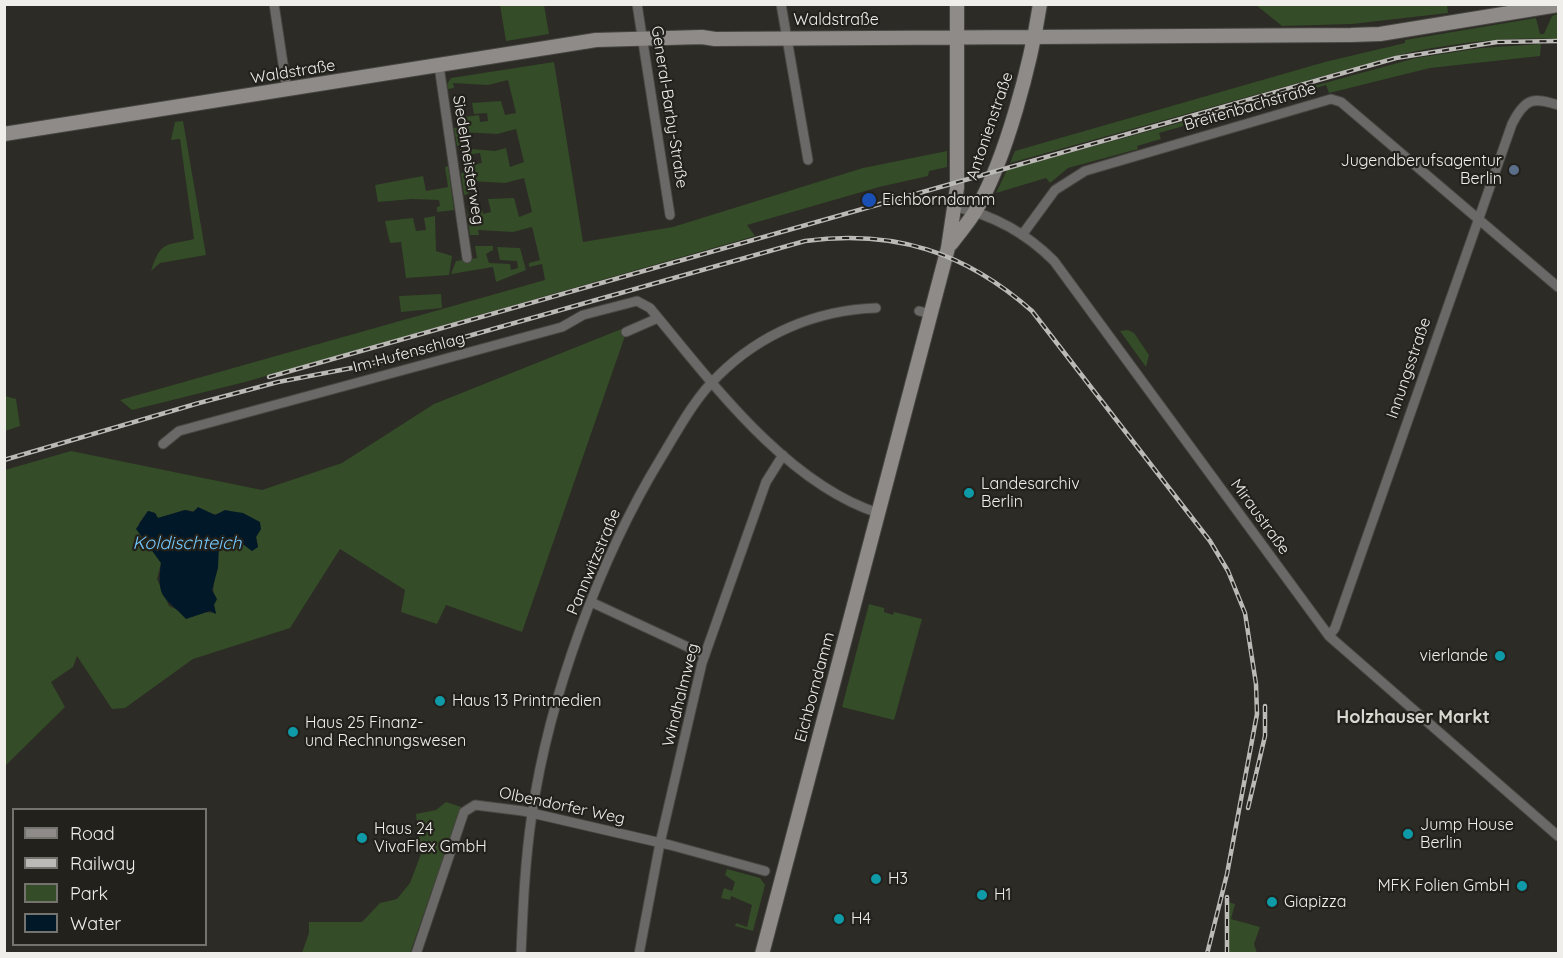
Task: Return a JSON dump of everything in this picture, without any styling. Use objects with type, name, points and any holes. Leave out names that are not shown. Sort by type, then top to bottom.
[{"type":"main road","name":"Eichborndamm","points":[[762,954],[878,513],[925,312],[948,248],[956,207],[957,4]]},
{"type":"main road","name":"Antonienstraße","points":[[948,248],[975,211],[999,155],[1035,35],[1040,4]]},
{"type":"main road","name":"Waldstraße","points":[[4,134],[586,44],[643,41],[702,43],[715,39],[786,37],[1380,34],[1558,5]]},
{"type":"street","points":[[274,4],[287,90]]},
{"type":"street","name":"General-Barby-Straße","points":[[637,4],[670,215]]},
{"type":"street","points":[[781,4],[808,160]]},
{"type":"street","name":"Siedelmeisterweg","points":[[439,66],[467,258]]},
{"type":"street","name":"Breitenbachstraße","points":[[1022,235],[1055,190],[1085,171],[1331,99],[1341,102],[1558,287]]},
{"type":"street","name":"Innungsstraße","points":[[1329,636],[1335,628],[1477,218],[1519,110],[1529,101],[1537,100],[1558,105]]},
{"type":"street","name":"Miraustraße","points":[[956,207],[975,211],[1022,235],[1054,261],[1329,636],[1558,837]]},
{"type":"street","name":"Im Hufenschlag","points":[[163,444],[179,431],[561,327],[592,312],[637,301],[650,308],[711,384],[783,455],[836,492],[878,513]]},
{"type":"street","name":"Pannwitzstraße","points":[[521,954],[532,814],[554,716],[591,602],[649,477],[693,406],[711,384],[746,352],[783,330],[825,315],[876,308]]},
{"type":"street","points":[[627,332],[658,318]]},
{"type":"street","name":"Windhalmweg","points":[[639,954],[660,843],[705,655],[766,482],[783,455]]},
{"type":"street","points":[[591,602],[705,655]]},
{"type":"street","name":"Olbendorfer Weg","points":[[416,954],[464,812],[475,805],[532,814],[660,843],[765,871]]},
{"type":"green space","points":[[1447,4],[1448,13],[1352,24],[1282,26],[1256,5]]},
{"type":"green space","points":[[500,5],[544,5],[549,34],[506,41]]},
{"type":"green space","points":[[1558,14],[1558,39],[1476,42],[1395,56],[1010,163],[1015,151],[1325,62],[1405,43],[1405,40],[1536,18],[1540,34],[1544,34],[1552,16]]},
{"type":"green space","points":[[1541,44],[1540,56],[1430,68],[1329,93],[1326,85],[1159,133],[1161,139],[1137,146],[1138,149],[1068,168],[1050,183],[1046,178],[996,193],[1007,170],[1416,58],[1481,48]]},
{"type":"green space","points":[[554,62],[583,242],[673,227],[863,168],[947,151],[947,167],[929,171],[928,176],[879,187],[747,225],[755,236],[245,382],[132,410],[120,400],[545,280],[542,264],[529,267],[529,263],[540,260],[532,227],[513,232],[478,230],[479,235],[470,235],[466,205],[470,226],[481,225],[479,209],[482,209],[483,214],[491,212],[488,199],[514,198],[519,217],[532,212],[524,178],[505,183],[470,181],[468,194],[464,195],[461,173],[473,171],[472,165],[482,163],[480,153],[461,156],[460,148],[495,151],[506,148],[510,167],[524,162],[516,129],[497,134],[462,132],[460,145],[457,146],[454,128],[467,127],[465,117],[479,115],[480,122],[488,121],[487,113],[474,114],[472,103],[501,101],[505,115],[516,113],[508,80],[488,85],[453,83],[454,88],[448,89],[447,84],[451,78]]},
{"type":"green space","points":[[183,121],[206,255],[160,263],[151,271],[158,254],[165,246],[194,239],[180,139],[171,140],[175,122]]},
{"type":"green space","points":[[448,166],[454,210],[437,212],[437,207],[440,206],[439,200],[412,199],[378,202],[375,185],[423,176],[426,191],[448,187],[445,167]]},
{"type":"green space","points":[[435,216],[436,251],[452,256],[449,275],[406,278],[401,242],[390,243],[385,221],[413,218],[416,231],[426,230],[424,218]]},
{"type":"green space","points":[[475,246],[493,246],[493,250],[486,254],[489,263],[510,264],[511,270],[518,268],[517,261],[500,260],[497,247],[520,248],[526,270],[496,282],[493,267],[451,274],[456,261],[477,258]]},
{"type":"green space","points":[[441,294],[442,308],[401,312],[399,296]]},
{"type":"green space","points":[[624,328],[626,333],[522,632],[446,605],[437,624],[401,612],[405,590],[340,549],[290,628],[193,659],[125,708],[112,709],[77,656],[73,667],[51,682],[65,707],[5,766],[5,470],[71,451],[262,490],[342,463],[434,404]],"holes":[[[185,510],[220,515],[261,529],[256,537],[258,547],[252,551],[234,537],[219,544],[213,596],[216,613],[178,610],[169,606],[157,579],[161,563],[139,523],[148,511],[155,513],[158,518]]]},
{"type":"green space","points":[[1128,330],[1134,333],[1149,355],[1146,367],[1120,331]]},
{"type":"green space","points":[[5,396],[16,399],[20,426],[5,431]]},
{"type":"green space","points":[[869,604],[884,608],[884,612],[893,615],[894,612],[922,619],[894,720],[842,707]]},
{"type":"green space","points":[[446,802],[461,807],[410,953],[302,953],[309,933],[309,922],[362,922],[380,903],[397,899],[410,883],[421,854],[416,814],[436,810]]},
{"type":"green space","points":[[727,869],[760,878],[765,885],[753,931],[735,926],[736,923],[747,927],[752,905],[731,896],[730,900],[721,898],[724,888],[732,891],[735,882],[725,875]]},
{"type":"green space","points":[[1228,902],[1235,904],[1231,919],[1260,927],[1254,944],[1257,953],[1229,953]]},
{"type":"water","name":"Koldischteich","points":[[198,507],[215,515],[225,510],[243,513],[260,522],[261,529],[256,537],[258,547],[252,551],[234,537],[219,544],[218,568],[212,590],[217,599],[214,605],[216,614],[210,611],[186,619],[161,591],[161,563],[136,529],[148,511],[155,513],[158,518],[185,510],[193,512]]},
{"type":"railway","points":[[269,377],[1396,58],[1497,42],[1558,41]]},
{"type":"railway","points":[[4,460],[278,382],[362,366],[805,241],[838,238],[898,242],[927,249],[954,260],[981,273],[1032,311],[1210,541],[1228,571],[1245,613],[1256,684],[1257,714],[1227,874],[1207,954]]},
{"type":"railway","points":[[1248,808],[1265,736],[1265,706]]},
{"type":"railway","points":[[1227,897],[1227,954]]},
{"type":"place","name":"Jugendberufsagentur Berlin","points":[[1514,170]]},
{"type":"place","name":"Eichborndamm","points":[[869,200]]},
{"type":"place","name":"Landesarchiv Berlin","points":[[969,493]]},
{"type":"place","name":"vierlande","points":[[1500,656]]},
{"type":"place","name":"Haus 13 Printmedien","points":[[440,701]]},
{"type":"place","name":"Haus 25 Finanz- und Rechnungswesen","points":[[293,732]]},
{"type":"place","name":"Jump House Berlin","points":[[1408,834]]},
{"type":"place","name":"Haus 24 VivaFlex GmbH","points":[[362,838]]},
{"type":"place","name":"H3","points":[[876,879]]},
{"type":"place","name":"MFK Folien GmbH","points":[[1522,886]]},
{"type":"place","name":"H1","points":[[982,895]]},
{"type":"place","name":"Giapizza","points":[[1272,902]]},
{"type":"place","name":"H4","points":[[839,919]]},
{"type":"district","name":"Holzhauser Markt","points":[[1413,718]]}]
